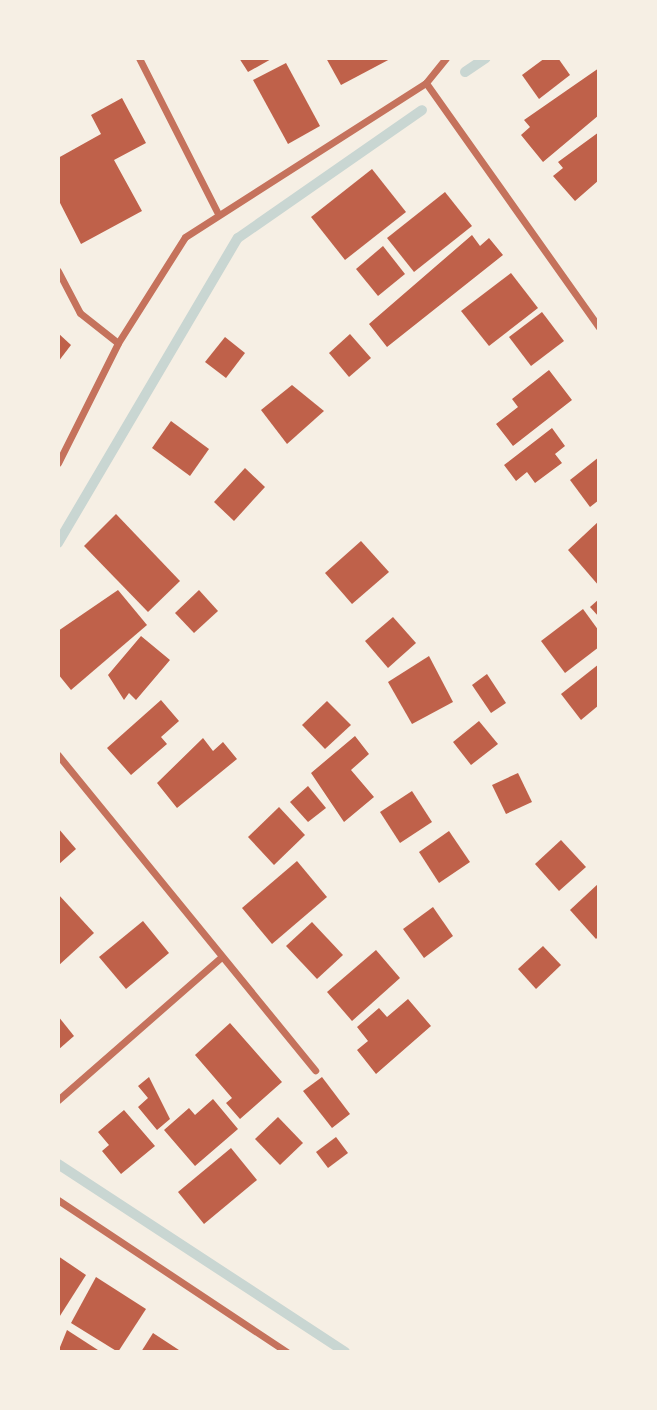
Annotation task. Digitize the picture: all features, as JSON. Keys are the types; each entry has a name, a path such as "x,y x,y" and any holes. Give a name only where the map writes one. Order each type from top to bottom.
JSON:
{"street":[{"path":"139,58 216,212"},
{"path":"58,463 118,343 185,237 216,212 426,83 446,58"},
{"path":"426,83 599,327"},
{"path":"58,271 79,313 118,343"},
{"path":"58,755 220,958 315,1070"},
{"path":"58,1100 220,958"},
{"path":"58,1200 287,1352"}],"building":[{"path":"239,58 273,58 248,72"},
{"path":"326,58 392,58 341,85"},
{"path":"545,58 558,58 570,75 539,99 522,75"},
{"path":"286,63 320,126 288,144 253,80"},
{"path":"599,68 599,115 543,162 521,135 530,127 524,120"},
{"path":"122,98 146,143 114,160 142,211 81,244 58,199 58,158 101,134 91,115"},
{"path":"599,132 599,180 575,201 553,176 563,168 558,162"},
{"path":"372,169 406,212 345,260 311,217"},
{"path":"445,192 472,226 414,272 387,238"},
{"path":"472,235 480,246 489,238 503,255 387,347 369,324"},
{"path":"383,246 405,274 378,296 356,269"},
{"path":"511,273 538,308 489,346 461,311"},
{"path":"542,312 564,341 531,366 509,337"},
{"path":"58,333 71,345 58,362"},
{"path":"350,334 371,358 349,377 329,353"},
{"path":"225,337 245,353 226,378 205,362"},
{"path":"549,370 572,400 513,446 496,424 518,407 512,399"},
{"path":"292,385 324,411 287,444 261,410"},
{"path":"171,421 209,449 190,476 152,448"},
{"path":"552,428 565,446 555,454 562,463 535,483 527,472 516,481 504,465"},
{"path":"599,457 599,500 590,507 570,480"},
{"path":"245,468 265,487 234,521 214,502"},
{"path":"116,514 180,581 148,612 84,546"},
{"path":"599,521 599,586 568,550"},
{"path":"361,541 389,572 352,604 325,573"},
{"path":"118,590 147,625 71,690 58,674 58,631"},
{"path":"199,590 218,611 194,633 175,613"},
{"path":"599,599 599,617 590,607"},
{"path":"583,609 599,631 599,647 565,673 541,641"},
{"path":"393,617 416,643 388,668 365,641"},
{"path":"141,636 170,660 136,700 129,693 124,700 108,675"},
{"path":"429,656 453,702 412,724 388,682"},
{"path":"599,664 599,705 581,720 561,694"},
{"path":"487,674 506,703 491,713 472,685"},
{"path":"161,700 179,721 161,737 167,744 131,775 107,748"},
{"path":"327,701 351,725 325,749 302,725"},
{"path":"479,721 498,744 471,765 453,742"},
{"path":"355,736 369,754 351,770 374,797 344,822 311,773"},
{"path":"203,738 213,751 223,742 237,759 177,808 157,783"},
{"path":"518,773 532,802 506,814 492,785"},
{"path":"308,786 326,808 308,822 290,802"},
{"path":"412,791 432,822 400,843 380,812"},
{"path":"279,807 305,835 274,865 248,837"},
{"path":"58,828 76,849 58,865"},
{"path":"449,831 470,862 439,883 419,852"},
{"path":"561,840 586,867 559,891 535,864"},
{"path":"297,861 327,897 272,944 242,908"},
{"path":"599,883 599,936 596,939 570,910"},
{"path":"58,894 94,933 58,966"},
{"path":"433,907 453,936 424,958 403,929"},
{"path":"143,921 169,953 126,989 99,957"},
{"path":"312,922 343,955 317,979 286,946"},
{"path":"543,946 561,965 536,989 518,969"},
{"path":"376,950 400,978 352,1021 327,992"},
{"path":"408,999 431,1026 376,1074 357,1050 368,1041 357,1027 379,1008 387,1017"},
{"path":"58,1016 74,1036 58,1050"},
{"path":"230,1023 282,1082 240,1119 226,1103 232,1098 195,1055"},
{"path":"149,1077 170,1119 157,1130 138,1107 148,1098 138,1086"},
{"path":"322,1077 350,1114 332,1128 303,1091"},
{"path":"213,1099 238,1129 195,1166 164,1130 189,1108 195,1115"},
{"path":"124,1110 155,1146 121,1174 102,1151 109,1145 98,1132"},
{"path":"278,1117 303,1143 280,1165 255,1139"},
{"path":"336,1137 348,1153 328,1168 316,1152"},
{"path":"231,1148 257,1180 204,1224 178,1192"},
{"path":"58,1256 86,1275 58,1319"},
{"path":"96,1277 146,1309 118,1352 71,1323"},
{"path":"67,1330 101,1352 58,1352"},
{"path":"153,1333 182,1352 141,1352"}],"waterway":[{"path":"465,72 486,58"},
{"path":"58,543 238,238 422,110"},
{"path":"58,1164 345,1352"}]}
